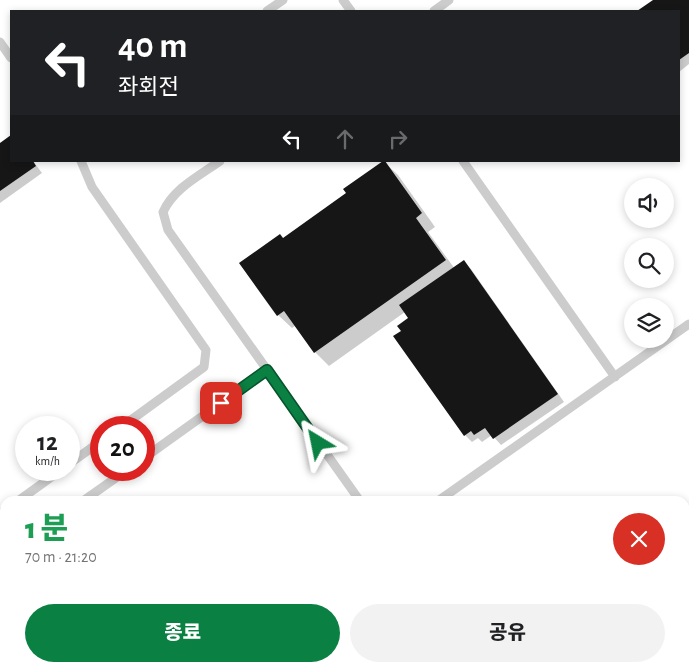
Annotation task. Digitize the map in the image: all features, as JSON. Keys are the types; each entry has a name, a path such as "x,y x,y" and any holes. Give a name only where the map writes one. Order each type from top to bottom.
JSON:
{"lane":[{"path":"268,10 283,0"},
{"path":"435,10 449,0"},
{"path":"0,42 10,57"},
{"path":"81,162 92,187 206,350 204,367 137,416"},
{"path":"219,162 176,192 168,201 163,212 168,230 356,496"},
{"path":"464,162 615,377"},
{"path":"445,496 689,324"},
{"path":"155,450 267,370"},
{"path":"25,496 46,481"},
{"path":"90,496 111,481"}],"building":[{"path":"653,0 689,0 689,53 680,59 680,10 638,10"},
{"path":"10,136 10,162 34,162 36,166 0,191 0,143"},
{"path":"382,162 386,162 422,213 416,218 446,260 314,353 284,311 277,316 239,263 280,234 283,238 346,193 343,189"},
{"path":"464,260 558,394 493,439 485,428 474,435 471,431 464,436 393,336 401,331 397,326 408,318 399,305"}],"route":[{"path":"221,403 267,370 318,443"}]}
